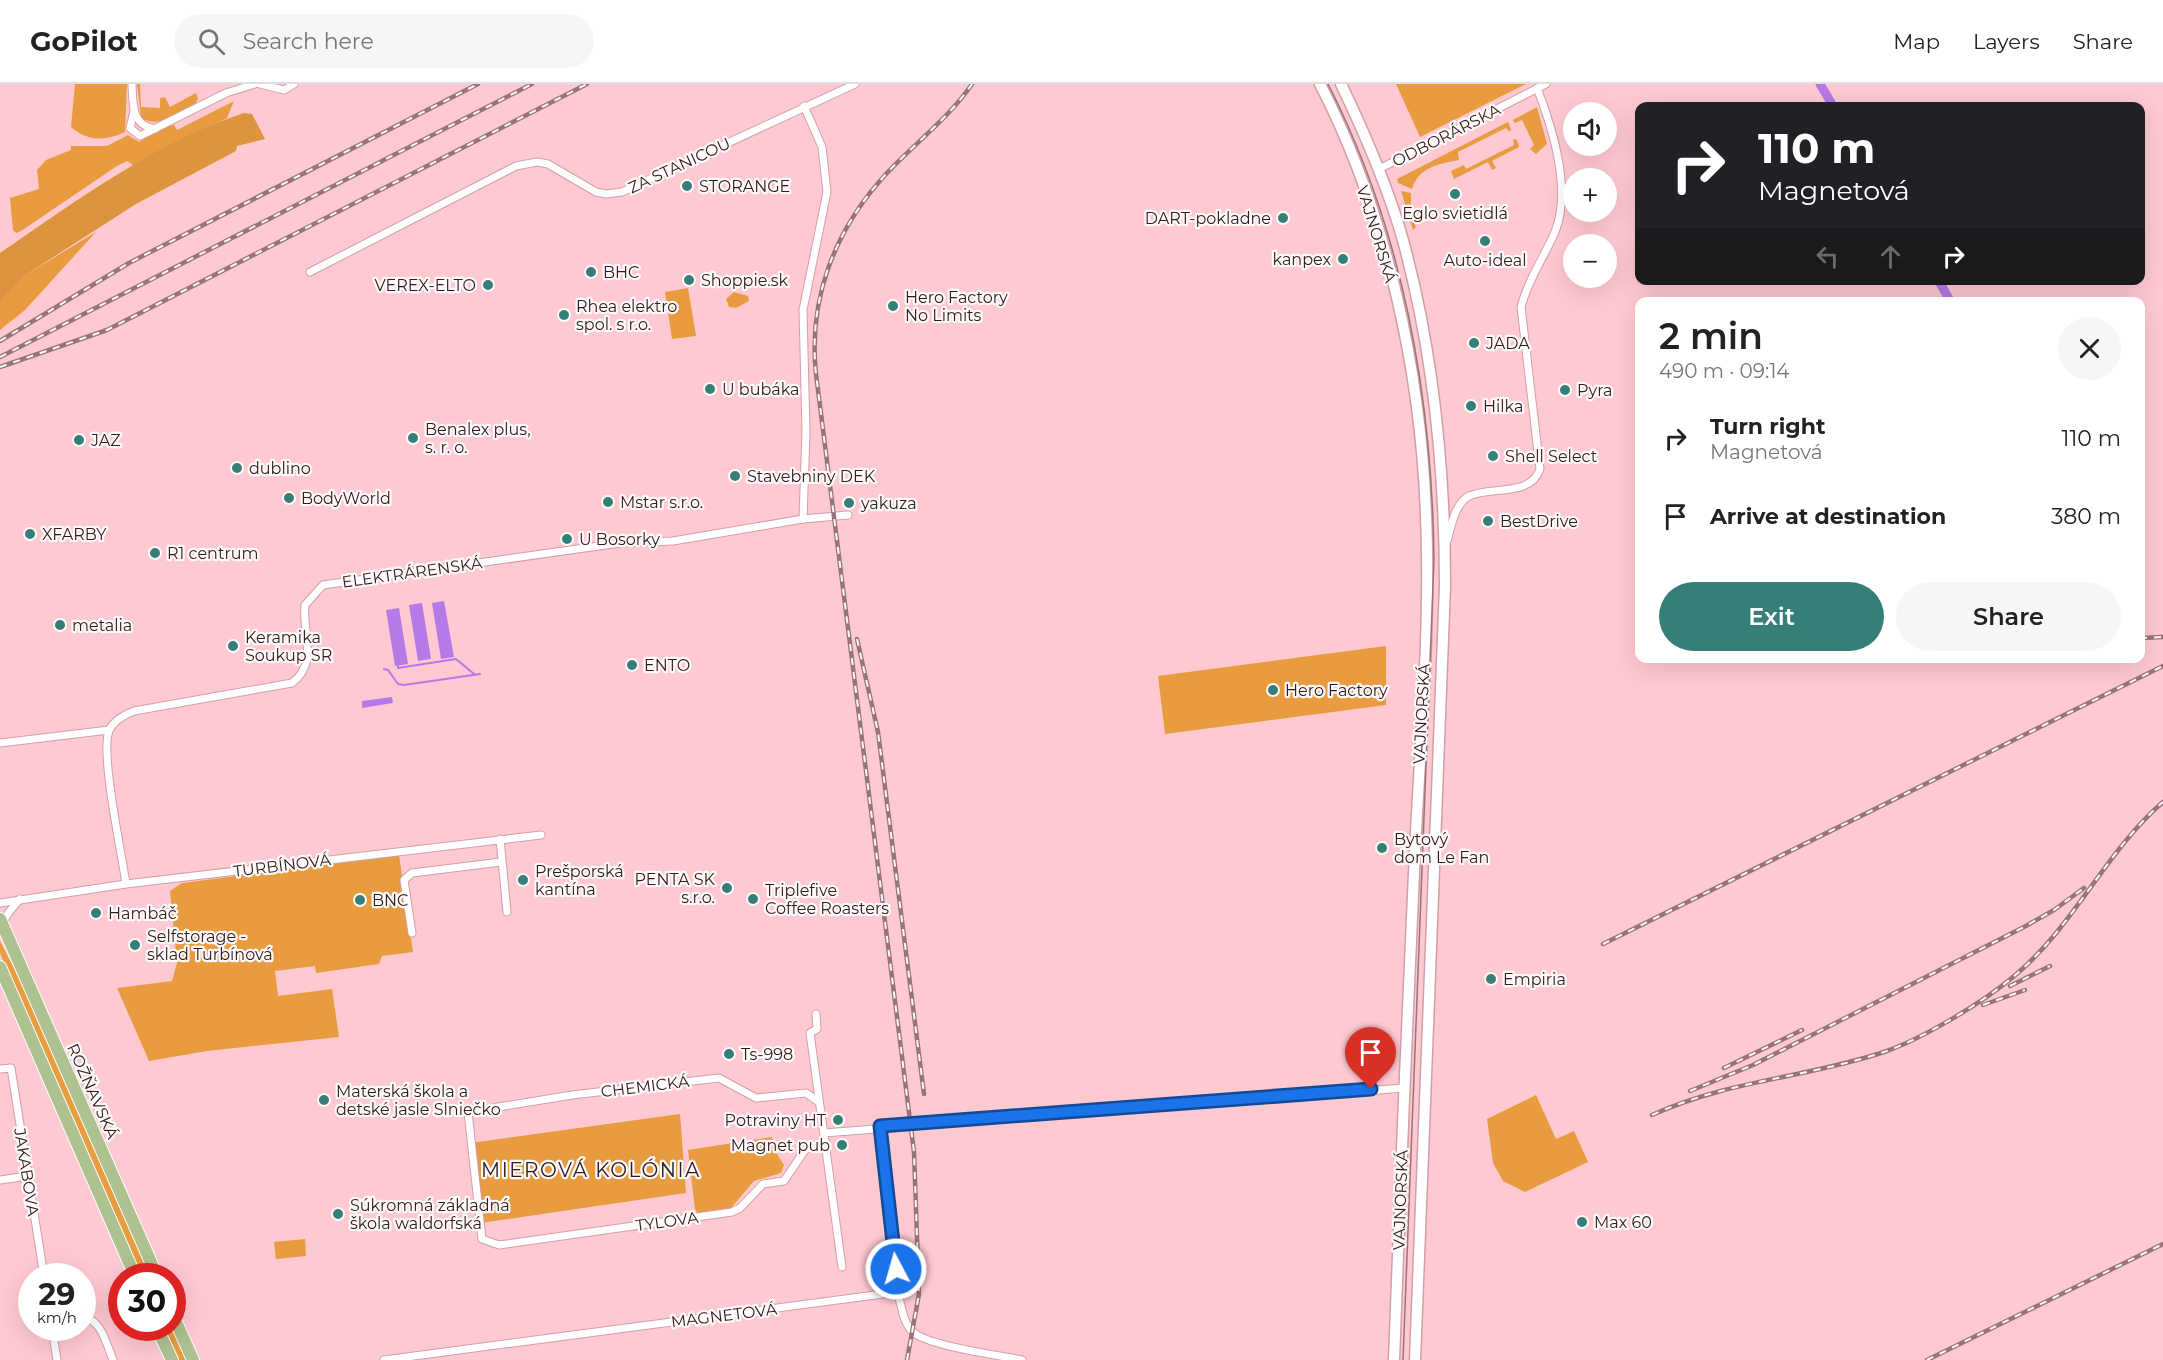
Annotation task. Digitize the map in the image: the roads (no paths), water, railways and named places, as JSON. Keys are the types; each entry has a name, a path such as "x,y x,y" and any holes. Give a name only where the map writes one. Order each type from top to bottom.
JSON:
{"main road":[{"name":"VAJNORSKÁ","path":"1320,84 1360,178 1387,264 1405,336 1420,427 1426,498 1425,626 1394,1360"},
{"name":"VAJNORSKÁ","path":"1341,84 1379,169 1404,243 1428,358 1440,444 1445,546 1415,1360"},
{"path":"1360,178 1379,169"},
{"name":"ROŽŇAVSKÁ","path":"1,921 151,1263"},
{"path":"0,967 129,1263"},
{"path":"164,1341 172,1360"},
{"path":"185,1341 193,1360"}],"street":[{"path":"132,84 134,111 130,128 134,134 155,129 226,93 255,84"},
{"path":"260,84 284,90 294,84"},
{"name":"ZA STANICOU","path":"310,272 516,166 542,163 596,192 614,194 633,188 855,84"},
{"name":"ODBORÁRSKA","path":"1379,169 1546,84"},
{"path":"1445,546 1460,506 1469,496 1526,485 1535,479 1540,460 1521,307 1527,287 1554,233 1563,198 1562,179 1543,102 1537,88"},
{"path":"803,519 806,432 802,310 827,192 822,147 804,106"},
{"path":"134,111 144,131"},
{"name":"ELEKTRÁRENSKÁ","path":"110,730 120,718 134,711 236,695 292,683 302,674 308,660 305,605 322,585 620,543 673,541 803,519 848,515"},
{"path":"0,743 110,730 106,755 126,884"},
{"name":"TURBÍNOVÁ","path":"0,903 22,897 541,835"},
{"path":"500,839 507,912"},
{"path":"412,933 404,880 412,873 501,862"},
{"path":"1,921 22,897"},
{"path":"816,1014 817,1029 810,1033 842,1267"},
{"name":"JAKABOVA","path":"0,1069 11,1068 42,1263"},
{"name":"CHEMICKÁ","path":"482,1239 466,1115 476,1108 718,1078 756,1098 806,1093 819,1102"},
{"path":"824,1137 880,1126 1404,1088"},
{"path":"880,1126 898,1292 907,1324 919,1336 934,1342 1022,1360"},
{"name":"TYLOVA","path":"482,1239 499,1245 732,1212 740,1208 763,1184 784,1181 805,1150 824,1137"},
{"path":"0,1180 28,1176"},
{"name":"MAGNETOVÁ","path":"384,1360 898,1292"},
{"path":"96,1324 113,1360"},
{"path":"54,1341 57,1360"}],"waterway":[{"path":"1820,84 1831,102"},
{"path":"1941,285 1948,297"},
{"path":"398,665 398,668 456,659 474,674"},
{"path":"384,669 388,670 398,684 404,685 480,674"}],"tram line":[{"path":"1328,84 1354,140 1376,197 1394,256 1419,376 1432,498 1434,559 1403,1360"}],"railway":[{"path":"0,341 129,263 478,84"},
{"path":"0,357 532,84"},
{"path":"0,367 107,330 587,84"},
{"path":"907,1360 919,1294 914,1152 816,374 816,318 829,266 853,217 887,173 942,119 972,84"},
{"path":"2145,638 2163,637"},
{"path":"857,639 878,732 924,1094"},
{"path":"1603,944 2163,666"},
{"path":"1652,1115 1710,1094 1826,1068 1884,1052 1916,1038 1969,1009 2013,977 2054,936 2106,866 2142,822 2163,802"},
{"path":"1690,1091 1753,1065 2024,927 2054,910 2084,888"},
{"path":"2010,986 2050,966"},
{"path":"1983,1005 2025,990"},
{"path":"1724,1068 1802,1030"},
{"path":"1927,1360 2163,1244"}],"place":[{"name":"STORANGE","path":"687,186"},
{"name":"Eglo svietidlá","path":"1455,194"},
{"name":"DART-pokladne","path":"1283,218"},
{"name":"Auto-ideal","path":"1485,241"},
{"name":"kanpex","path":"1343,259"},
{"name":"BHC","path":"591,272"},
{"name":"Shoppie.sk","path":"689,280"},
{"name":"VEREX-ELTO","path":"488,285"},
{"name":"Hero Factory No Limits","path":"893,306"},
{"name":"Rhea elektro spol. s r.o.","path":"564,315"},
{"name":"JADA","path":"1474,343"},
{"name":"U bubáka","path":"710,389"},
{"name":"Pyra","path":"1565,390"},
{"name":"Hilka","path":"1471,406"},
{"name":"Benalex plus, s. r. o.","path":"413,438"},
{"name":"JAZ","path":"79,440"},
{"name":"Shell Select","path":"1493,456"},
{"name":"dublino","path":"237,468"},
{"name":"Stavebniny DEK","path":"735,476"},
{"name":"BodyWorld","path":"289,498"},
{"name":"Mstar s.r.o.","path":"608,502"},
{"name":"yakuza","path":"849,503"},
{"name":"BestDrive","path":"1488,521"},
{"name":"XFARBY","path":"30,534"},
{"name":"U Bosorky","path":"567,539"},
{"name":"R1 centrum","path":"155,553"},
{"name":"metalia","path":"60,625"},
{"name":"Keramika Soukup SR","path":"233,646"},
{"name":"ENTO","path":"632,665"},
{"name":"Hero Factory","path":"1273,690"},
{"name":"Bytový dom Le Fan","path":"1382,848"},
{"name":"Prešporská kantína","path":"523,880"},
{"name":"PENTA SK s.r.o.","path":"727,888"},
{"name":"Triplefive Coffee Roasters","path":"753,899"},
{"name":"BNC","path":"360,900"},
{"name":"Hambáč","path":"96,913"},
{"name":"Selfstorage - sklad Turbínová","path":"135,945"},
{"name":"Empiria","path":"1491,979"},
{"name":"Ts-998","path":"729,1054"},
{"name":"Materská škola a detské jasle Slniečko","path":"324,1100"},
{"name":"Potraviny HT","path":"838,1120"},
{"name":"Magnet pub","path":"842,1145"},
{"name":"Súkromná základná škola waldorfská","path":"338,1214"},
{"name":"Max 60","path":"1582,1222"}],"district":[{"name":"MIEROVÁ KOLÓNIA","path":"591,1170"}]}
